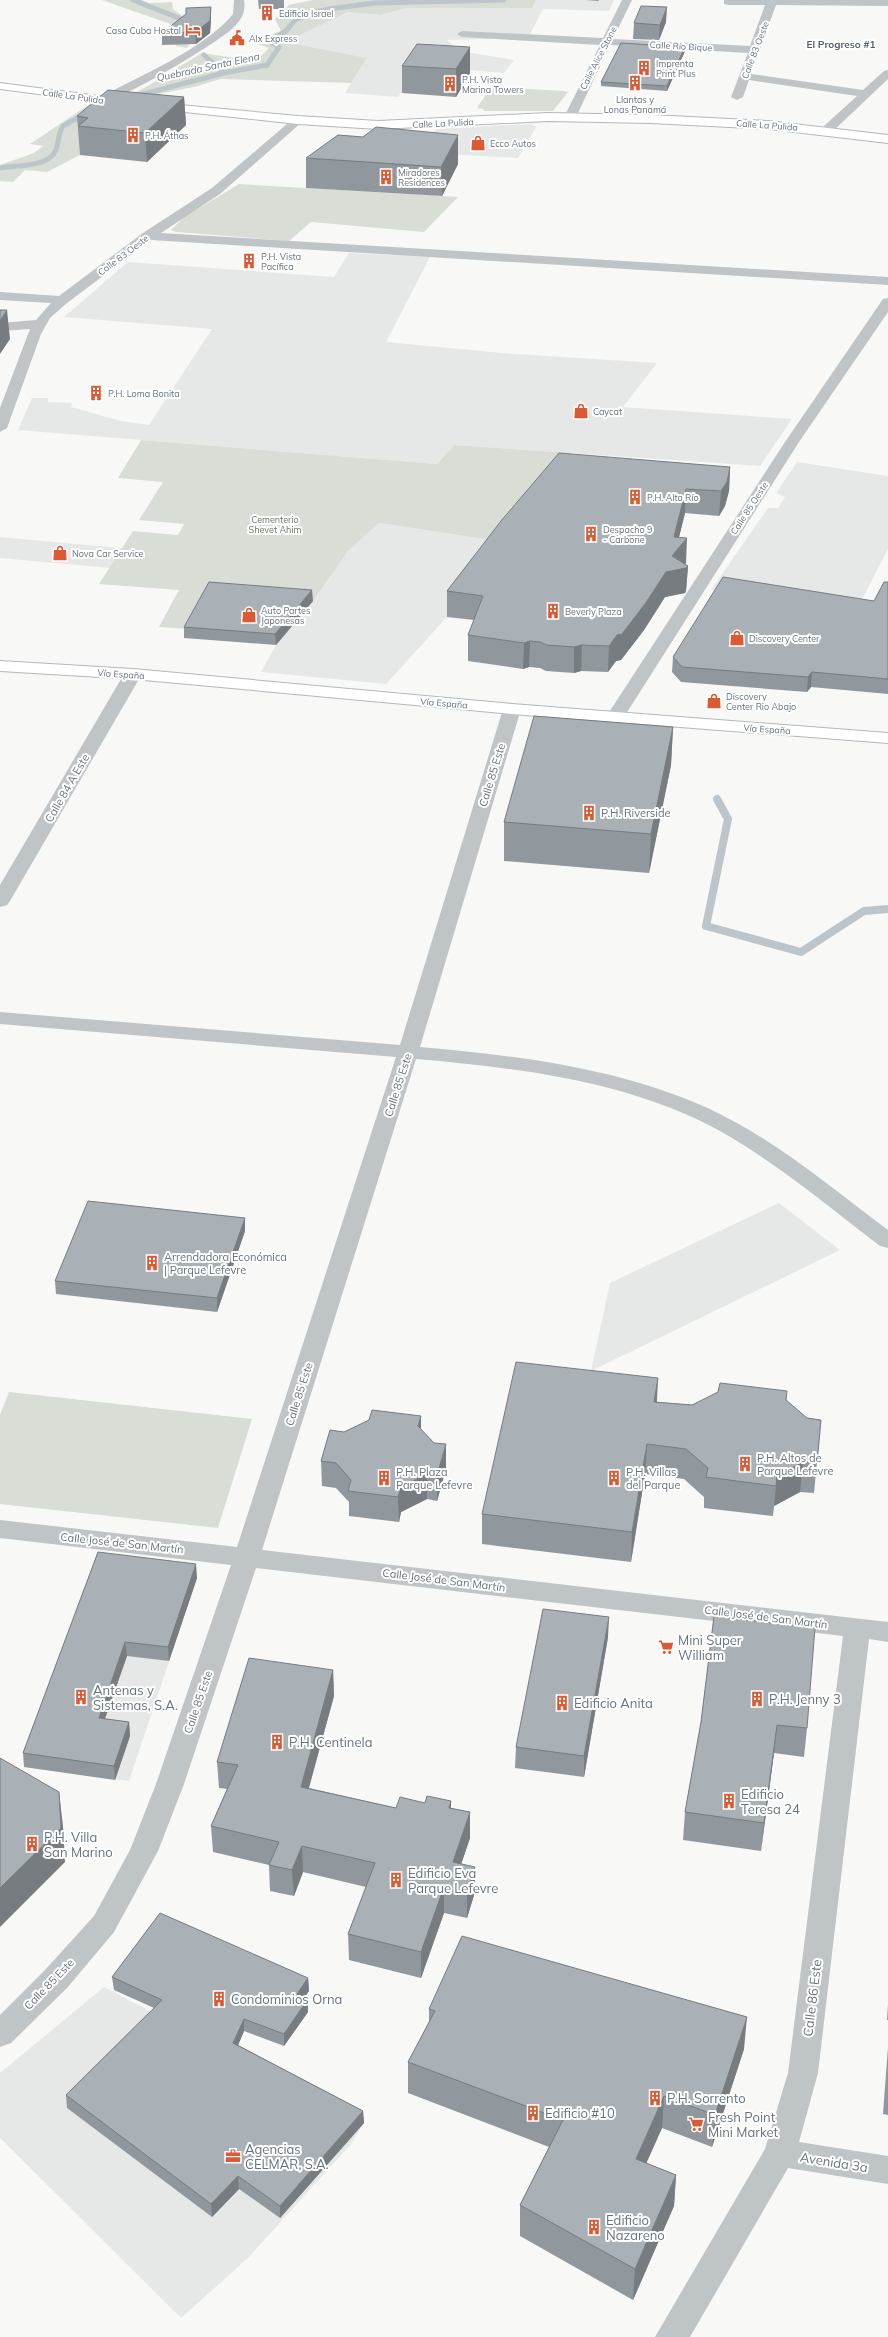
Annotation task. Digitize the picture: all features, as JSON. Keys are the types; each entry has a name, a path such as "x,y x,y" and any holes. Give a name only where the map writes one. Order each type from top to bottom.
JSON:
{"main road":[{"name":"Calle La Pulida","path":"0,86 137,104 298,120 378,125 570,117 707,121 827,130 888,139"},
{"name":"Vía España","path":"0,666 133,674 512,709 888,738"}],"street":[{"path":"103,100 213,38 235,20 241,6 239,0"},
{"name":"Calle Alice Stone","path":"570,117 592,69 627,0"},
{"path":"728,2 888,3"},
{"name":"Calle 83 Oeste","path":"737,97 756,50 772,2"},
{"name":"Calle Río Bique","path":"462,34 756,50"},
{"path":"827,130 888,73"},
{"path":"745,76 866,94"},
{"name":"Calle 83 Oeste","path":"0,428 39,324 62,300 148,236 216,191 298,120"},
{"path":"148,236 888,281"},
{"path":"0,296 62,300"},
{"name":"Calle 85 Oeste","path":"615,717 792,442 888,302"},
{"path":"0,327 39,324"},
{"name":"Calle 84 A Este","path":"0,901 133,674"},
{"name":"Calle 85 Este","path":"0,2034 56,1979 104,1924 144,1851 170,1784 247,1557 408,1052 512,709"},
{"path":"0,1018 408,1052 540,1067 624,1085 703,1115 757,1144 888,1241"},
{"name":"Calle José de San Martín","path":"0,1529 888,1632"},
{"name":"Calle 86 Este","path":"672,2337 780,2153 803,2073 857,1629"},
{"name":"Avenida 3a","path":"780,2153 888,2170"}],"shaded area":[{"path":"536,0 614,0 609,11 543,9 530,34 520,38 447,40 459,51 514,60 504,73 422,66 398,97 345,93 367,58 286,42 348,12 380,15 406,8 531,8"},
{"name":"Ecco Autos","path":"531,124 536,127 518,158 425,153 436,129"},
{"path":"349,253 430,257 386,342 502,353 657,363 623,407 792,419 760,466 454,445 437,464 18,430 32,398 48,398 48,402 72,403 71,407 121,421 149,425 212,329 64,317 128,262 334,277"},
{"path":"797,462 888,476 888,549 855,613 711,590 768,508 778,508 785,497 776,493"},
{"path":"379,523 504,542 447,617 386,684 261,672 276,645 313,601 348,551"},
{"name":"Nova Car Service","path":"0,537 122,548 110,568 0,558"},
{"path":"779,1203 840,1250 591,1371 610,1283"},
{"name":"Antenas y Sistemas, S.A.","path":"99,1566 197,1578 129,1781 24,1767"},
{"path":"104,1987 364,2123 351,2144 248,2258 181,2318 0,2138 0,2073"}],"green space":[{"path":"102,0 142,0 149,3 172,2 173,9 187,19 190,43 187,48 177,46 164,37 176,26"},
{"path":"312,0 536,0 532,8 406,8 380,15 348,12 286,42 367,58 351,83 221,79 194,87 138,98 129,97 202,53 256,61 269,48 253,42 281,31 275,19 289,5"},
{"path":"491,87 568,92 553,111 484,111 483,109 477,108"},
{"path":"87,106 109,108 90,146 80,155 47,172 25,170 13,182 0,181 0,165 34,153 43,146 30,144"},
{"path":"239,184 458,197 424,232 311,222 289,241 176,232 171,230 183,218"},
{"name":"Cementerio Shevet Ahim","path":"141,440 437,464 454,445 570,453 558,477 504,542 379,523 348,551 313,601 189,629 159,627 179,590 99,584 133,531 178,535 184,524 139,520 163,482 118,478"},
{"path":"9,1392 252,1419 218,1528 0,1504 0,1415"}],"building":[{"path":"641,6 667,7 660,25 634,23"},
{"path":"211,7 210,21 195,32 162,33 186,14 186,8"},
{"name":"Imprenta Print Plus","path":"621,43 685,47 667,86 601,82"},
{"path":"417,44 470,47 456,69 402,66"},
{"path":"108,90 184,97 145,133 78,126 88,118 77,116"},
{"path":"376,127 458,135 441,167 306,158 338,135 363,137"},
{"path":"0,310 7,310 0,321"},
{"path":"559,453 730,467 727,482 721,491 686,489 674,537 687,538 672,556 688,566 686,568 666,572 645,604 622,634 617,635 609,646 582,645 574,647 547,645 540,642 530,641 524,643 468,635 483,596 447,591 501,521"},
{"path":"723,577 874,601 884,582 888,582 888,679 812,672 808,677 682,667 673,657"},
{"name":"Auto Partes Japonesas","path":"209,582 312,590 275,634 184,627"},
{"name":"P.H. Riverside","path":"534,716 673,727 651,834 504,822"},
{"name":"Arrendadora Económica | Parque Lefevre","path":"88,1201 245,1218 217,1298 55,1281"},
{"path":"516,1362 658,1378 654,1402 692,1405 718,1392 720,1383 787,1391 786,1400 807,1418 821,1420 817,1463 803,1462 777,1476 776,1486 706,1477 708,1468 686,1449 647,1444 632,1532 482,1514"},
{"path":"372,1410 421,1416 418,1426 434,1443 446,1444 437,1475 427,1474 401,1487 398,1497 348,1491 351,1480 336,1463 321,1461 330,1430 344,1432 369,1420"},
{"name":"Antenas y Sistemas, S.A.","path":"98,1552 196,1564 168,1647 125,1642 99,1718 129,1722 114,1766 23,1753"},
{"name":"Edificio Anita","path":"543,1609 609,1617 584,1756 516,1747"},
{"path":"714,1616 815,1628 807,1728 777,1725 764,1823 685,1812 701,1722"},
{"path":"249,1658 333,1670 301,1787 396,1808 400,1797 425,1803 427,1796 451,1801 449,1808 470,1812 453,1862 475,1867 467,1892 444,1887 421,1952 348,1934 375,1863 302,1846 292,1870 269,1865 279,1842 211,1826 238,1765 217,1762"},
{"path":"0,1758 59,1792 61,1828 0,1888"},
{"name":"Agencias CELMAR, S.A.","path":"160,1913 308,1978 297,1994 308,1999 284,2034 244,2019 233,2043 363,2111 280,2206 238,2176 211,2204 66,2095 162,2000 112,1977"},
{"path":"462,1936 747,2017 715,2115 664,2096 636,2159 676,2175 635,2269 520,2205 563,2120 408,2062 435,2011 429,2009"}],"waterway":[{"path":"133,0 184,20 182,27"},
{"name":"Quebrada Santa Elena","path":"224,73 267,65 279,47 269,41 286,31 295,20 314,12 375,3 504,0"},
{"path":"204,55 224,73"},
{"name":"Quebrada Santa Elena","path":"132,97 224,73"},
{"name":"Quebrada Santa Elena","path":"0,168 31,165 46,160 52,156 56,150 63,126 88,112"},
{"name":"Quebrada Santa Elena","path":"717,799 728,819 706,926 801,952 864,911 888,909"}],"place":[{"name":"Edificio Israel","path":"267,13"},
{"name":"Casa Cuba Hostal","path":"193,30"},
{"name":"Alx Express","path":"237,38"},
{"name":"Imprenta Print Plus","path":"644,68"},
{"name":"Llantas y Lonas Panamá","path":"635,83"},
{"name":"P.H. Vista Marina Towers","path":"450,84"},
{"name":"P.H. Áthas","path":"133,135"},
{"name":"Ecco Autos","path":"478,143"},
{"name":"Miradores Residences","path":"386,177"},
{"name":"P.H. Vista Pacífica","path":"249,261"},
{"name":"P.H. Loma Bonita","path":"96,393"},
{"name":"Caycat","path":"581,411"},
{"name":"P.H. Alto Río","path":"635,497"},
{"name":"Despacho 9 - Carbone","path":"591,534"},
{"name":"Nova Car Service","path":"60,553"},
{"name":"Beverly Plaza","path":"553,611"},
{"name":"Auto Partes Japonesas","path":"249,615"},
{"name":"Discovery Center","path":"737,638"},
{"name":"Discovery Center Rio Abajo","path":"714,701"},
{"name":"P.H. Riverside","path":"589,813"},
{"name":"Arrendadora Económica | Parque Lefevre","path":"152,1263"},
{"name":"P.H. Altos de Parque Lefevre","path":"745,1464"},
{"name":"P.H. Plaza Parque Lefevre","path":"384,1478"},
{"name":"P.H. Villas del Parque","path":"614,1478"},
{"name":"Mini Super William","path":"666,1647"},
{"name":"Antenas y Sistemas, S.A.","path":"81,1697"},
{"name":"P.H. Jenny 3","path":"757,1699"},
{"name":"Edificio Anita","path":"562,1703"},
{"name":"P.H. Centinela","path":"277,1742"},
{"name":"Edificio Teresa 24","path":"729,1801"},
{"name":"P.H. Villa San Marino","path":"32,1844"},
{"name":"Edificio Eva Parque Lefevre","path":"396,1880"},
{"name":"Condominios Orna","path":"219,1999"},
{"name":"P.H. Sorrento","path":"655,2098"},
{"name":"Edificio #10","path":"533,2113"},
{"name":"Fresh Point Mini Market","path":"696,2124"},
{"name":"Agencias CELMAR, S.A.","path":"233,2156"},
{"name":"Edificio Nazareno","path":"594,2227"}],"district":[{"name":"El Progreso #1","path":"841,44"}]}
